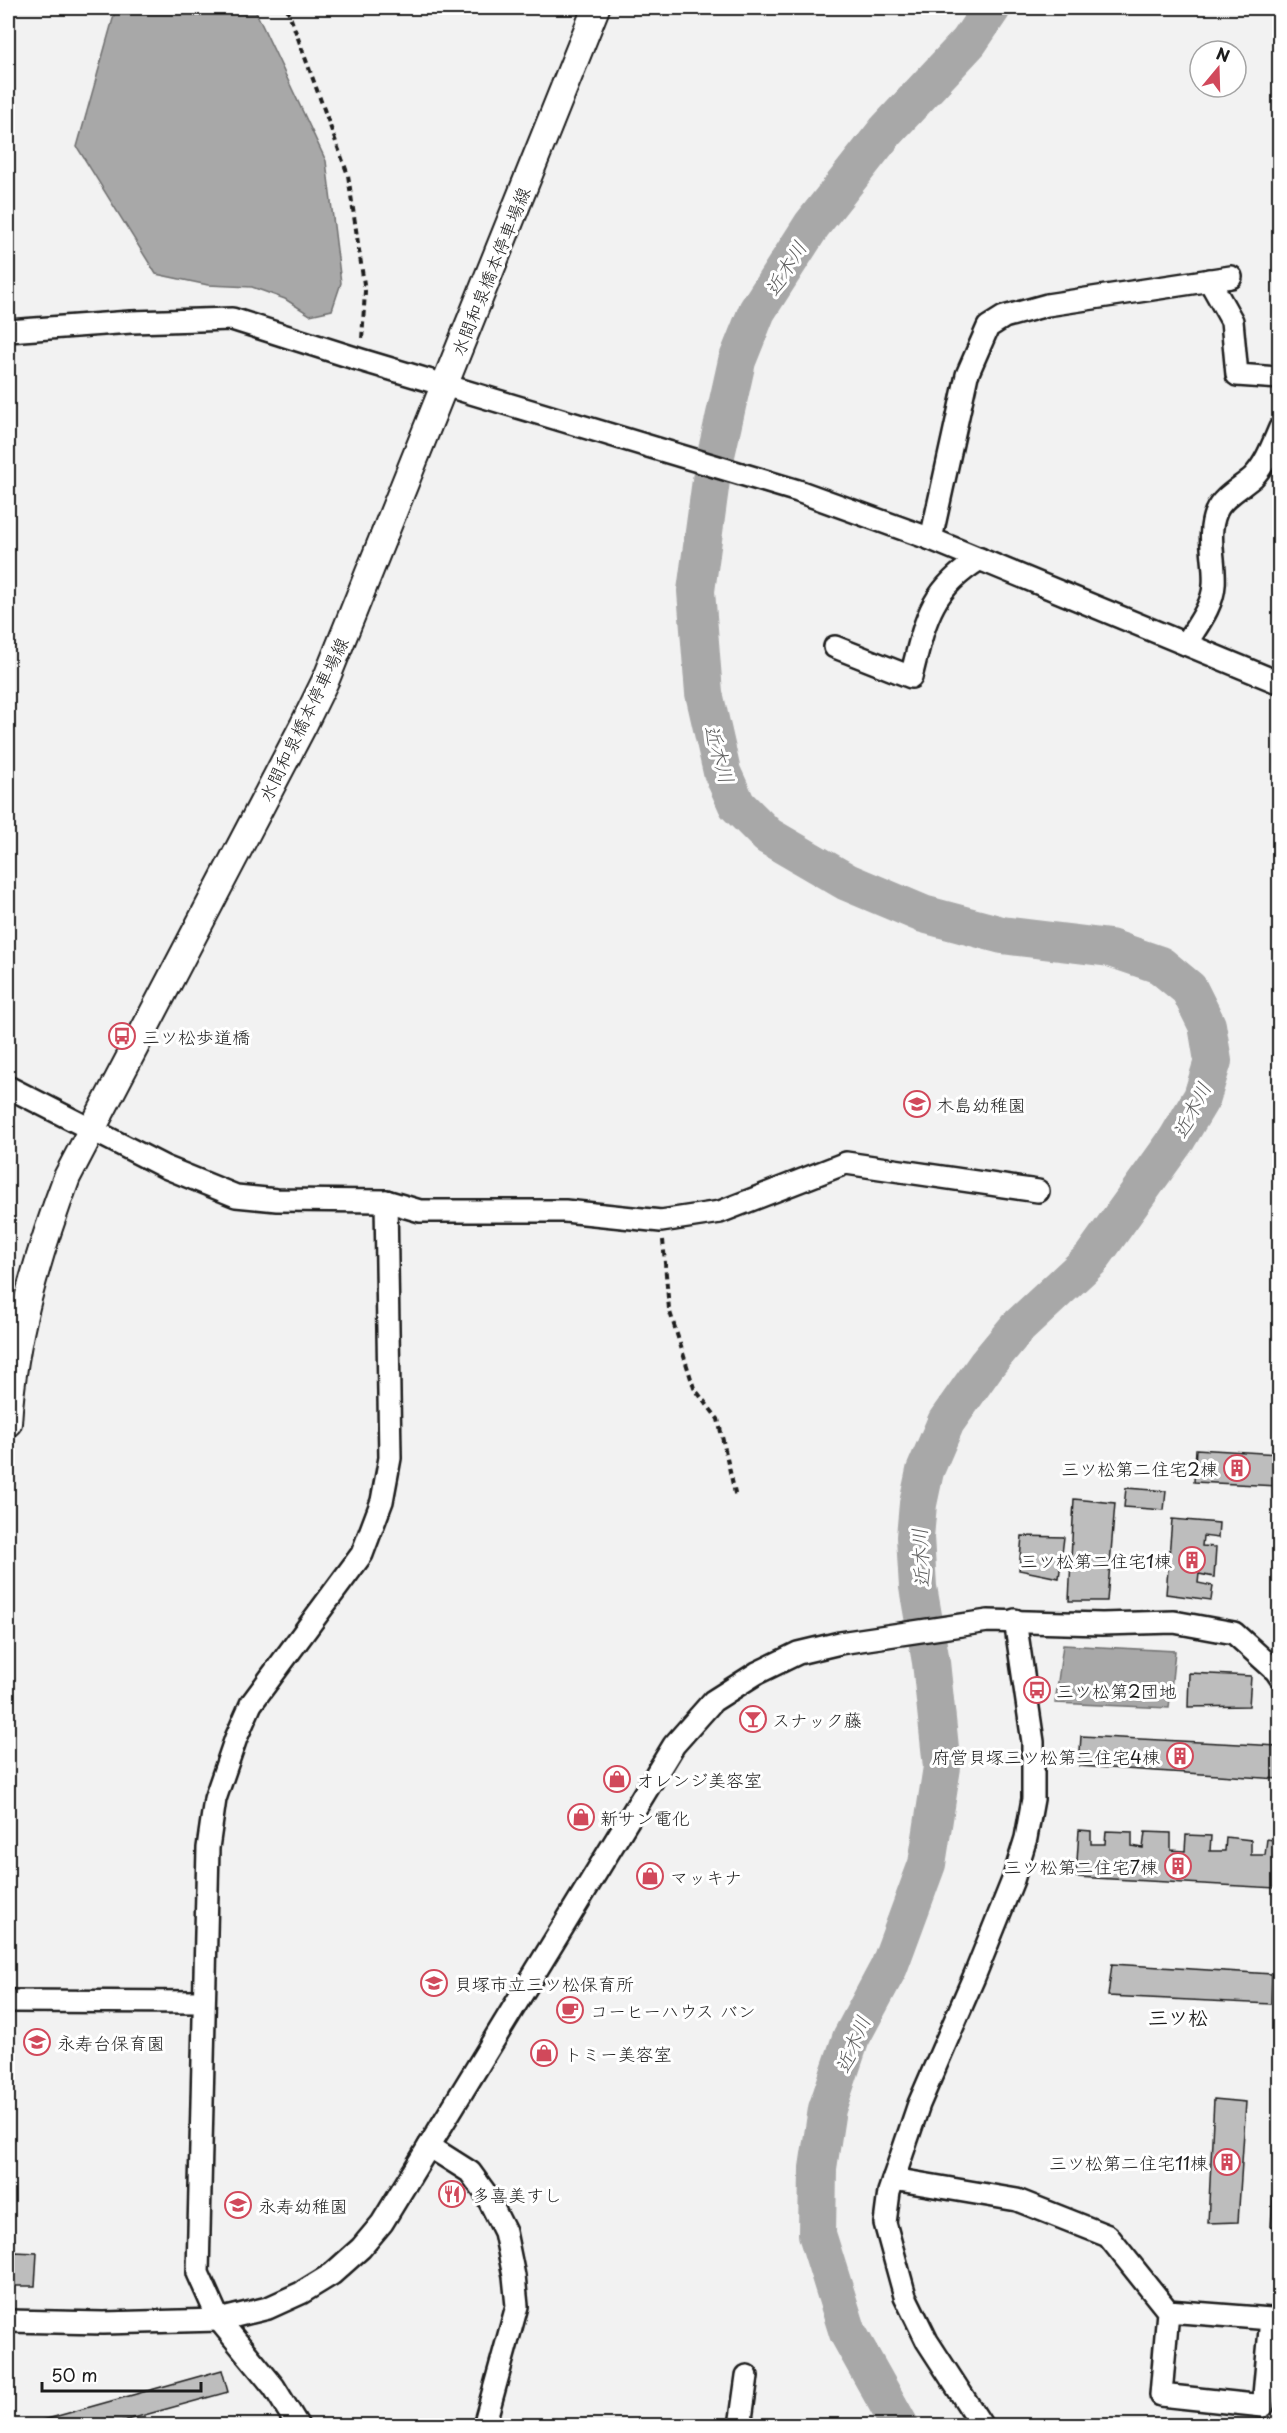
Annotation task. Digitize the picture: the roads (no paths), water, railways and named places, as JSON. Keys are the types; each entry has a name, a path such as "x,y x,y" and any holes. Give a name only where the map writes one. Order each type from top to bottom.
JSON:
{"main road":[{"name":"水間和泉橋本停車場線","path":"8,1423 17,1348 36,1266 67,1177 317,697 352,618 596,8"}],"street":[{"path":"931,539 967,375 987,327 1004,317 1047,305 1232,277"},
{"path":"1209,280 1232,321 1237,375 1280,378"},
{"path":"8,331 131,322 232,319 444,386 798,491 931,539 1280,683"},
{"path":"1186,644 1204,614 1214,588 1210,531 1216,510 1254,476 1269,454 1280,428"},
{"path":"835,647 911,677 924,629 939,593 959,572 980,559"},
{"path":"8,1087 165,1167 236,1196 278,1200 386,1201 420,1211 565,1211 661,1221 720,1212 846,1163 1038,1191"},
{"path":"298,2426 274,2387 219,2320 198,2273 208,1848 215,1799 236,1738 251,1704 362,1554 382,1501 390,1458 386,1201"},
{"path":"982,2426 927,2341 905,2296 885,2223 889,2192 919,2104 975,1977 1013,1880 1026,1838 1033,1799 1033,1742 1015,1620"},
{"path":"8,2321 103,2323 219,2320 268,2308 301,2293 332,2274 361,2248 382,2223 674,1745 714,1701 757,1673 798,1653 840,1643 988,1621 1015,1620 1102,1624 1174,1622 1234,1633 1280,1677"},
{"path":"8,2001 203,2002"},
{"path":"429,2146 470,2172 486,2194 505,2232 514,2276 517,2306 484,2426"},
{"path":"893,2179 1017,2200 1108,2236 1168,2311 1161,2395 1263,2406 1271,2319 1168,2311"},
{"path":"740,2426 747,2376"}],"waterway":[{"name":"近木川","path":"900,2426 848,2333 817,2234 818,2168 827,2109 851,2038 889,1967 927,1864 942,1767 931,1662 918,1587 915,1537 918,1504 925,1471 946,1422 987,1364 1016,1329 1091,1259 1177,1139 1202,1097 1213,1061 1207,1025 1189,989 1160,965 1110,948 1002,935 923,914 847,882 768,836 737,805 722,772 704,693 696,591 712,473 737,361 757,311 812,225 886,131 969,42 992,8"}],"place":[{"name":"三ツ松歩道橋","path":"122,1036"},
{"name":"木島幼稚園","path":"917,1104"},
{"name":"三ツ松第二住宅2棟","path":"1237,1468"},
{"name":"三ツ松第二住宅1棟","path":"1192,1560"},
{"name":"三ツ松第2団地","path":"1037,1690"},
{"name":"スナック藤","path":"753,1719"},
{"name":"府営貝塚三ツ松第二住宅4棟","path":"1180,1756"},
{"name":"オレンジ美容室","path":"617,1779"},
{"name":"新サン電化","path":"581,1817"},
{"name":"三ツ松第二住宅7棟","path":"1178,1866"},
{"name":"マッキナ","path":"650,1876"},
{"name":"貝塚市立三ツ松保育所","path":"434,1983"},
{"name":"コーヒーハウス バン","path":"570,2010"},
{"name":"永寿台保育園","path":"37,2042"},
{"name":"トミー美容室","path":"544,2053"},
{"name":"三ツ松第二住宅11棟","path":"1227,2162"},
{"name":"多喜美すし","path":"452,2194"},
{"name":"永寿幼稚園","path":"238,2205"}],"district":[{"name":"三ツ松","path":"1178,2017"}]}
